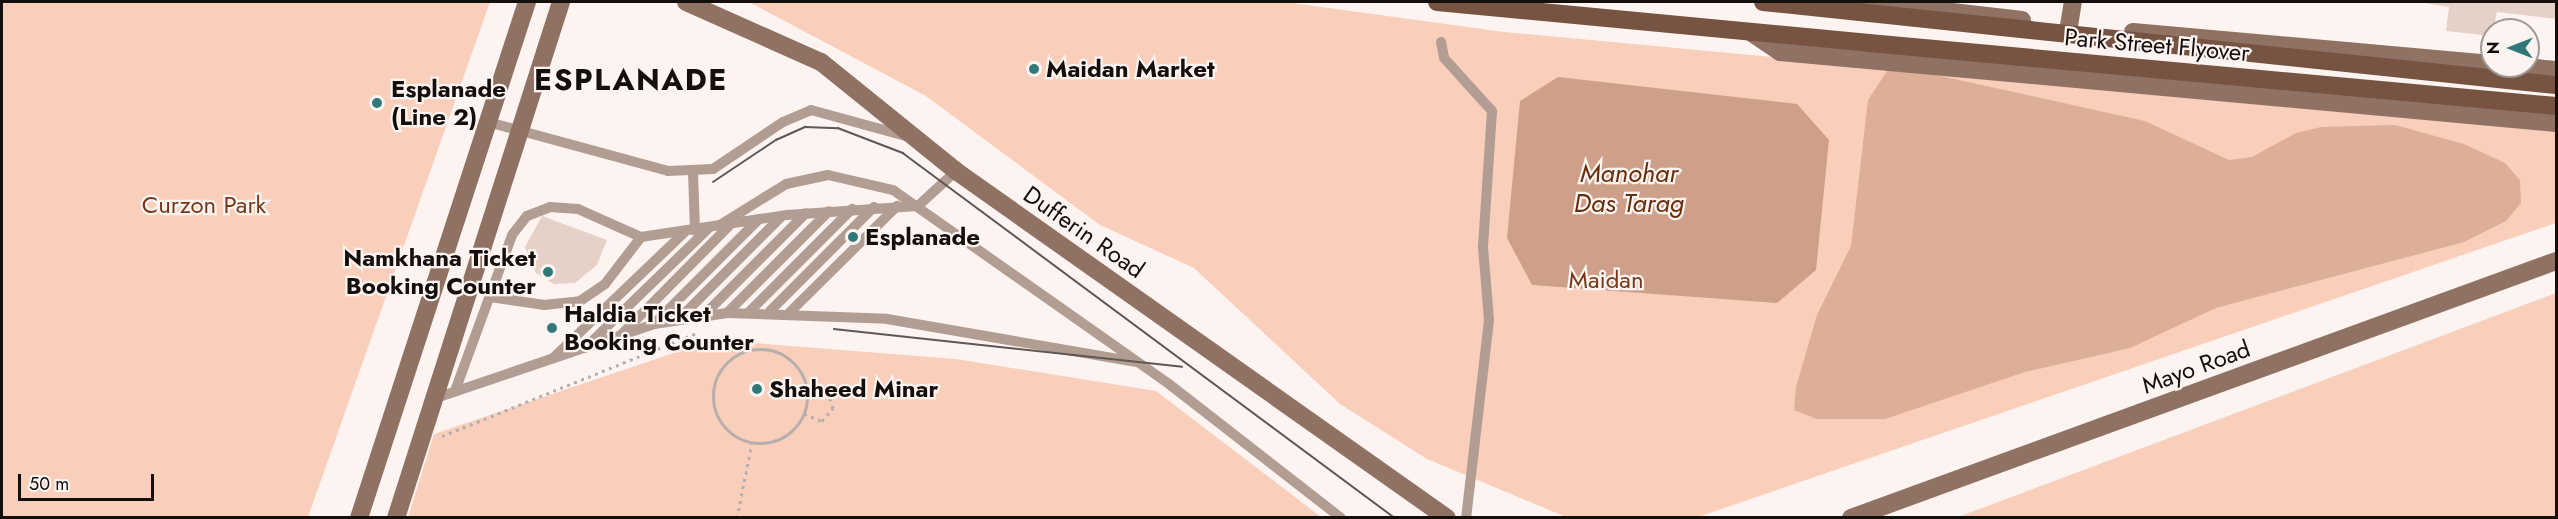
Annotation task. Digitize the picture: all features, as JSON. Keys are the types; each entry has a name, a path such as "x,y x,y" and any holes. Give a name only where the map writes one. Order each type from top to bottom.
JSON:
{"main road":[{"path":"359,518 527,2"},
{"path":"396,518 517,131 561,2"},
{"name":"Dufferin Road","path":"686,2 820,62 956,171 1447,518"},
{"name":"Park Street Flyover","path":"1437,2 2556,106"},
{"name":"Park Street Flyover","path":"1763,2 1868,8 2556,85"},
{"path":"2069,26 2073,2"},
{"path":"1868,8 2480,63"},
{"path":"1752,33 1780,52 2556,123"},
{"path":"2540,68 2556,70"},
{"name":"Mayo Road","path":"1851,518 2556,261"},
{"path":"404,384 433,399"}],"lane":[{"path":"1441,42 1444,58 1492,111 1483,247 1489,320 1466,518"},
{"path":"488,122 642,167 693,171 730,162 783,122 810,110 915,139"},
{"path":"551,360 690,231 693,171"},
{"path":"455,391 512,235 527,216 549,207 578,209 641,237 783,215 874,207 918,206 956,171"},
{"path":"720,225 786,184 828,175 893,190 1139,363 1341,518"},
{"path":"790,312 897,206"},
{"path":"770,311 874,207"},
{"path":"748,312 852,209"},
{"path":"727,313 829,211"},
{"path":"704,315 806,213"},
{"path":"678,320 783,215"},
{"path":"654,324 759,219"},
{"path":"618,337 732,223"},
{"path":"583,350 708,228"},
{"path":"490,297 544,304 580,301 605,284 641,237"},
{"path":"433,399 583,350 654,324 727,313 770,311 887,319 1139,363"}],"path":[{"path":"438,438 704,330"},
{"path":"756,349 773,351 796,367 807,393 804,414 783,438 752,443 726,430 716,411 714,389 727,363 756,349"},
{"path":"804,414 822,420 833,408 823,390 807,393"},
{"path":"737,518 752,443"}],"green space":[{"name":"Curzon Park","path":"2,2 490,2 308,517 2,517"},
{"name":"Maidan","path":"749,2 1285,2 1504,32 2556,131 2556,223 1698,517 1566,517 1427,459 1340,404 1194,268 1100,225 926,96"},
{"path":"2556,293 2556,517 1958,517"},
{"path":"754,343 956,359 1156,391 1321,517 408,517 434,434 700,344"}],"shaded area":[{"path":"1891,65 2145,121 2229,160 2252,157 2296,133 2321,127 2395,125 2464,144 2505,163 2520,180 2521,203 2506,221 2464,242 2216,308 2130,348 2025,372 1885,419 1817,419 1794,410 1796,387 1817,315 1851,246 1868,100"}],"water":[{"name":"Manohar Das Tarag","path":"1558,77 1797,104 1829,140 1816,270 1777,303 1532,285 1507,238 1520,101"}],"building":[{"path":"2418,2 2556,2 2556,19 2497,12 2496,18 2480,18 2480,35 2446,31 2449,7"},
{"path":"542,216 607,240 597,265 575,283 554,284 536,273 525,247"}],"tram line":[{"path":"713,182 776,140 805,127 838,128 903,153 1395,518"},
{"path":"834,329 1182,367"}],"place":[{"name":"Maidan Market","path":"1034,69"},
{"name":"Esplanade (Line 2)","path":"377,103"},
{"name":"Esplanade","path":"853,237"},
{"name":"Namkhana Ticket Booking Counter","path":"548,272"},
{"name":"Haldia Ticket Booking Counter","path":"552,328"},
{"name":"Shaheed Minar","path":"757,389"}],"district":[{"name":"ESPLANADE","path":"631,80"}]}
